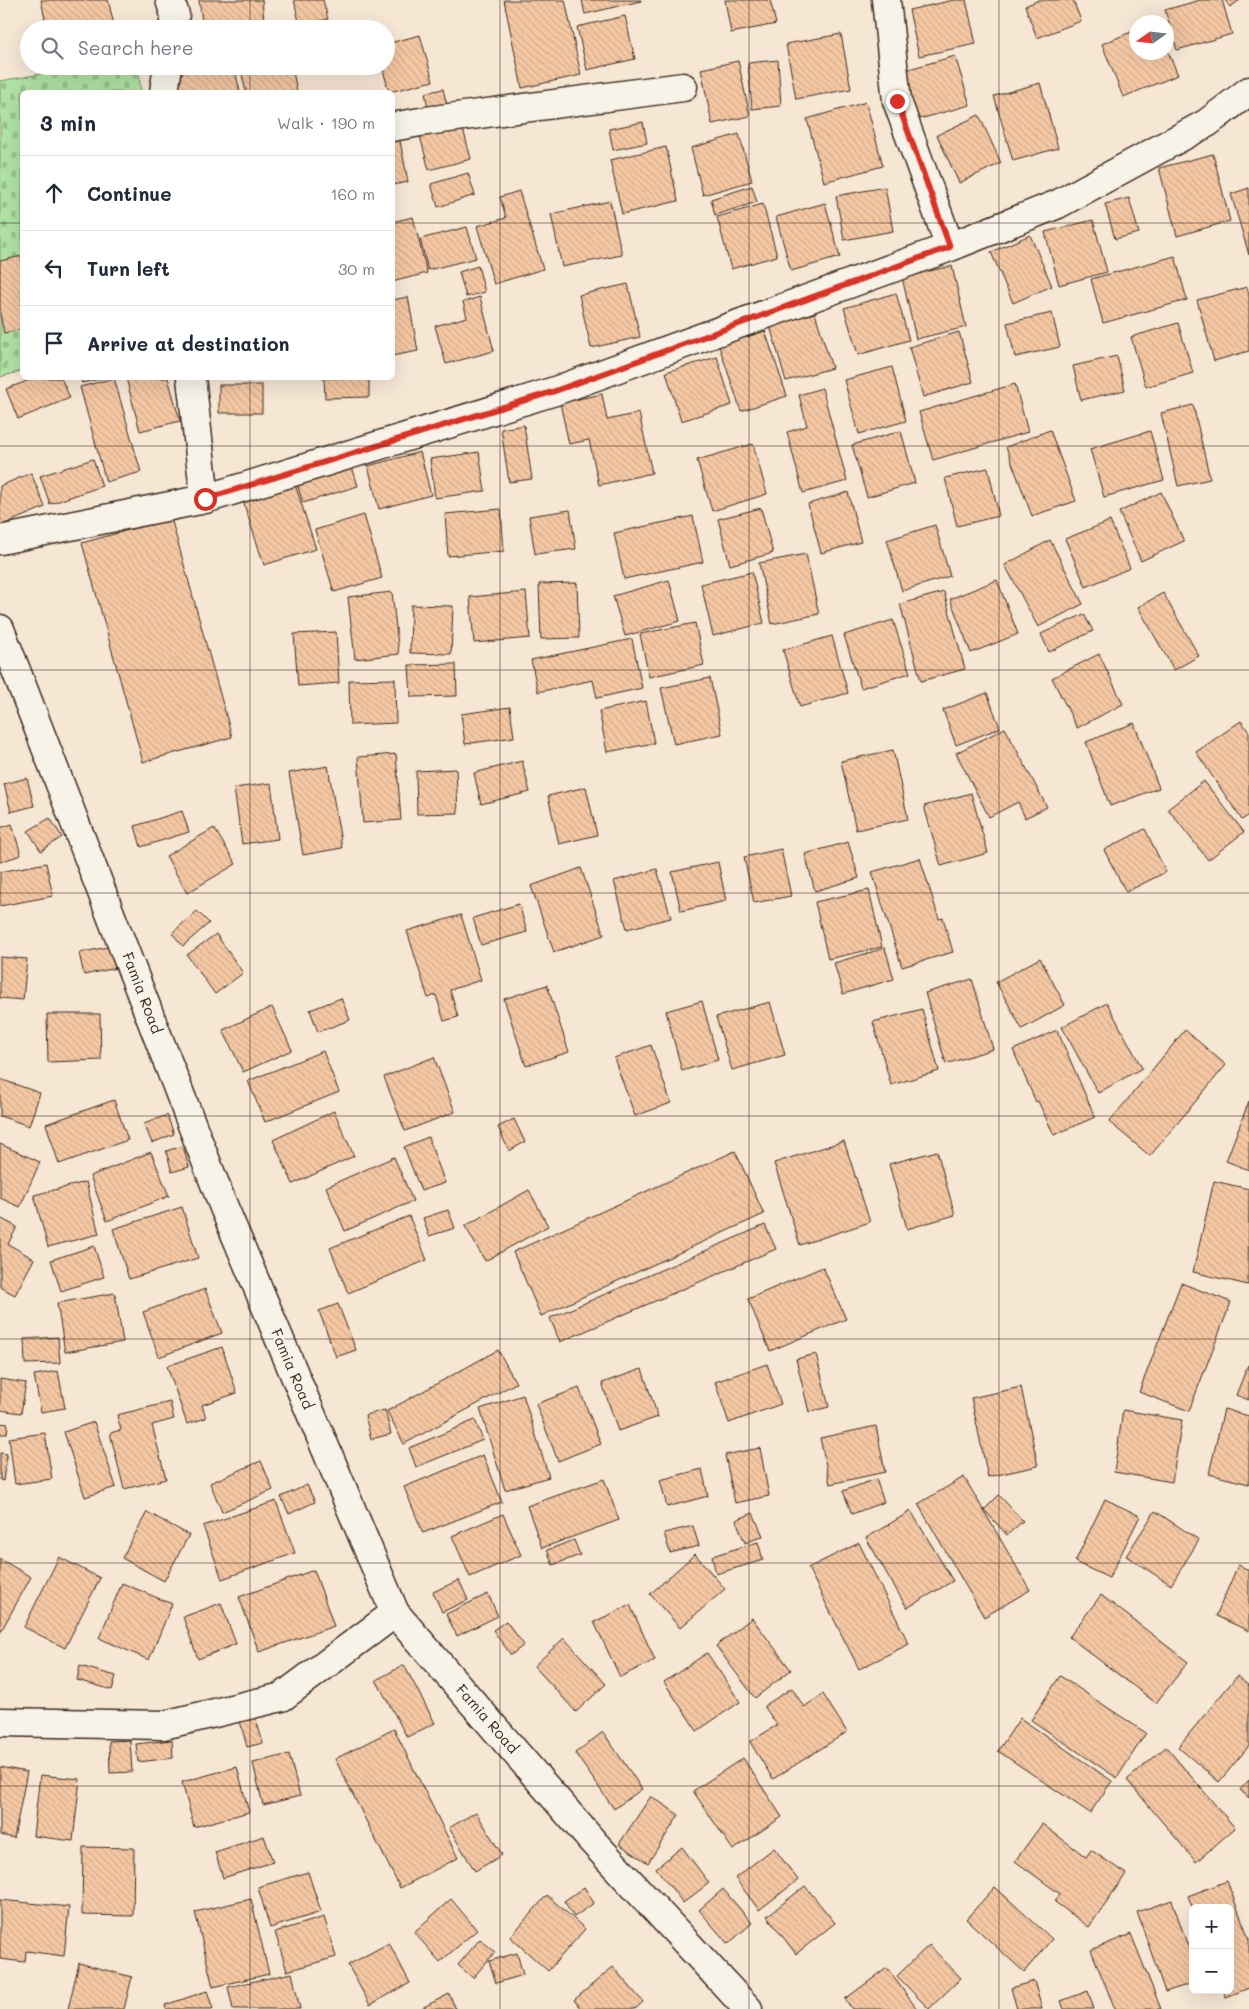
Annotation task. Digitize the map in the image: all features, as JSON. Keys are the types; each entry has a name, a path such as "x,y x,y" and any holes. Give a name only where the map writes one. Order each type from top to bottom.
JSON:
{"street":[{"path":"170,0 175,15 174,20"},
{"path":"886,0 897,101 950,247"},
{"path":"164,90 167,75"},
{"path":"395,126 683,88"},
{"path":"0,540 205,499 555,391 950,247 1058,204 1207,123 1249,91"},
{"path":"191,380 205,499"},
{"name":"Famia Road","path":"0,629 75,818 223,1204 395,1614 594,1843 748,2009"},
{"path":"0,1722 164,1725 282,1697 395,1614"}],"green space":[{"path":"35,75 139,75 141,90 20,90 20,372 0,377 0,81"}],"building":[{"path":"41,0 108,0 113,20 45,20"},
{"path":"199,0 262,0 264,20 202,20"},
{"path":"294,0 323,0 328,19 299,20"},
{"path":"504,0 565,0 581,75 522,88"},
{"path":"582,0 641,0 641,1 585,14"},
{"path":"725,0 770,0 776,24 731,33"},
{"path":"954,0 966,0 976,44 919,56 909,10"},
{"path":"1039,0 1073,0 1081,21 1037,38 1025,6"},
{"path":"1200,0 1222,0 1232,34 1177,50 1174,40 1174,15 1166,15 1165,10"},
{"path":"1225,0 1240,0 1230,7"},
{"path":"625,16 635,59 587,70 577,27"},
{"path":"1129,33 1129,60 1172,60 1178,75 1123,97 1102,44"},
{"path":"841,34 851,89 796,99 786,44"},
{"path":"420,35 433,81 395,90 388,90 384,75 395,75 395,42"},
{"path":"955,56 970,105 916,120 902,71"},
{"path":"778,60 781,106 752,109 748,63"},
{"path":"738,61 750,116 712,124 701,69"},
{"path":"176,75 236,75 240,90 180,90"},
{"path":"242,75 294,75 297,90 246,90"},
{"path":"1040,83 1058,148 1013,161 994,96"},
{"path":"443,89 449,114 430,118 425,93"},
{"path":"866,102 883,166 824,182 807,119"},
{"path":"979,115 1001,163 959,183 937,135"},
{"path":"643,122 647,143 613,150 609,129"},
{"path":"462,125 471,159 429,170 420,136"},
{"path":"739,134 752,181 703,195 691,148"},
{"path":"399,136 408,182 395,184 395,137"},
{"path":"666,147 678,201 622,214 610,160"},
{"path":"1213,154 1230,221 1177,236 1159,168"},
{"path":"468,173 475,195 438,207 431,184"},
{"path":"752,186 757,202 715,215 711,199"},
{"path":"885,187 893,231 844,240 836,196"},
{"path":"1249,188 1249,255 1231,194"},
{"path":"519,191 543,269 494,284 477,226 506,218 500,197"},
{"path":"1129,198 1139,233 1115,239 1105,204"},
{"path":"610,201 622,255 562,267 551,214"},
{"path":"825,203 840,257 791,271 776,217"},
{"path":"763,204 777,256 731,269 717,217"},
{"path":"413,217 427,273 395,281 395,221"},
{"path":"1093,220 1107,272 1059,285 1045,232"},
{"path":"467,227 476,258 428,270 420,239"},
{"path":"1030,235 1052,286 1013,303 991,252"},
{"path":"20,256 20,329 4,333 0,314 0,261"},
{"path":"1175,256 1187,300 1103,323 1091,279"},
{"path":"478,266 485,292 466,297 459,272"},
{"path":"952,266 966,327 916,339 902,277"},
{"path":"628,284 640,337 591,348 579,295"},
{"path":"1247,287 1249,295 1249,351 1214,361 1197,300"},
{"path":"896,293 909,340 858,355 844,308"},
{"path":"408,297 418,351 395,355 395,299"},
{"path":"480,297 494,351 446,364 435,326 467,317 463,302"},
{"path":"815,313 832,368 786,381 770,326"},
{"path":"1052,313 1060,347 1015,357 1007,323"},
{"path":"1178,323 1193,373 1146,387 1131,337"},
{"path":"765,331 787,396 741,411 719,346"},
{"path":"959,332 973,382 923,397 909,347"},
{"path":"1117,356 1125,390 1081,400 1073,366"},
{"path":"717,357 732,405 681,421 666,372"},
{"path":"892,367 906,421 859,434 844,380"},
{"path":"30,380 62,380 70,398 18,419 6,389"},
{"path":"81,380 95,380 82,383"},
{"path":"106,380 115,380 141,472 106,482 80,387"},
{"path":"127,380 169,380 180,421 140,431"},
{"path":"324,380 369,380 369,397 325,398"},
{"path":"1015,384 1028,432 933,460 919,412"},
{"path":"219,385 262,385 262,413 219,413"},
{"path":"822,388 847,481 803,493 787,432 807,426 799,395"},
{"path":"602,394 607,420 639,413 652,473 599,485 589,440 569,444 560,403"},
{"path":"1193,405 1210,479 1178,486 1161,413"},
{"path":"524,425 532,479 509,482 501,429"},
{"path":"1050,430 1076,501 1032,516 1006,447"},
{"path":"901,431 915,483 867,497 852,445"},
{"path":"1150,431 1164,480 1104,497 1090,449"},
{"path":"753,444 767,494 712,511 697,460"},
{"path":"420,452 431,495 379,509 368,466"},
{"path":"479,452 485,491 435,498 430,459"},
{"path":"93,459 102,486 50,504 40,476"},
{"path":"350,460 358,486 303,503 295,477"},
{"path":"988,468 999,516 957,526 945,478"},
{"path":"31,473 45,507 0,526 0,486"},
{"path":"295,484 316,549 264,565 243,501"},
{"path":"848,492 861,542 821,553 808,504"},
{"path":"1161,492 1184,541 1141,561 1119,512"},
{"path":"761,508 773,553 730,565 718,519"},
{"path":"501,509 504,551 448,556 445,514"},
{"path":"570,510 576,549 535,554 529,516"},
{"path":"364,515 382,578 334,592 315,530"},
{"path":"693,516 703,562 624,579 614,533"},
{"path":"171,518 232,737 143,762 82,543"},
{"path":"1110,521 1130,568 1086,587 1065,539"},
{"path":"935,525 950,576 902,591 887,540"},
{"path":"1050,540 1083,604 1038,627 1005,565"},
{"path":"806,554 819,614 772,624 759,563"},
{"path":"752,572 764,623 713,636 701,584"},
{"path":"669,580 680,621 625,636 613,596"},
{"path":"997,580 1018,634 971,653 950,599"},
{"path":"577,583 579,638 541,639 539,584"},
{"path":"392,592 399,654 355,659 348,597"},
{"path":"526,592 530,638 474,643 470,597"},
{"path":"944,592 965,669 921,681 900,604"},
{"path":"1163,593 1199,656 1174,670 1138,607"},
{"path":"411,605 453,606 451,654 410,653"},
{"path":"1084,614 1093,631 1049,652 1041,634"},
{"path":"893,620 910,673 861,688 844,635"},
{"path":"695,623 704,665 649,677 640,634"},
{"path":"336,632 339,683 298,686 294,634"},
{"path":"832,636 848,693 800,707 783,650"},
{"path":"632,639 642,688 597,698 593,680 538,692 531,660"},
{"path":"1099,654 1123,704 1077,728 1052,678"},
{"path":"456,664 457,696 411,697 409,665"},
{"path":"710,678 722,734 674,744 661,688"},
{"path":"395,679 396,723 350,725 349,680"},
{"path":"987,693 1000,728 956,745 943,710"},
{"path":"646,701 654,743 607,752 599,711"},
{"path":"510,707 514,737 465,744 461,714"},
{"path":"1241,721 1249,732 1249,815 1242,820 1196,752"},
{"path":"1134,723 1159,788 1110,806 1086,742"},
{"path":"1005,728 1047,807 1025,818 1018,802 989,817 956,753"},
{"path":"893,750 908,819 856,830 841,761"},
{"path":"396,754 401,820 363,823 358,757"},
{"path":"522,761 530,792 481,804 474,773"},
{"path":"328,766 342,848 303,855 289,773"},
{"path":"456,769 458,813 417,814 416,771"},
{"path":"27,778 34,806 11,812 4,784"},
{"path":"1204,781 1244,832 1208,860 1168,809"},
{"path":"271,783 278,839 242,844 234,788"},
{"path":"586,787 597,835 559,844 548,796"},
{"path":"971,793 988,853 941,866 924,806"},
{"path":"182,811 189,832 141,847 135,826"},
{"path":"50,818 62,837 41,851 28,831"},
{"path":"12,824 21,855 0,862 0,828"},
{"path":"214,828 236,864 187,893 166,856"},
{"path":"1145,829 1166,872 1126,892 1104,850"},
{"path":"848,842 859,878 815,891 805,854"},
{"path":"781,849 791,896 754,903 744,857"},
{"path":"920,858 939,919 943,918 953,952 902,967 872,872"},
{"path":"718,862 726,901 681,911 672,872"},
{"path":"46,863 53,896 0,906 0,872"},
{"path":"581,868 604,935 554,952 531,886"},
{"path":"657,869 671,918 627,929 614,881"},
{"path":"869,890 882,947 828,959 815,902"},
{"path":"519,904 527,932 481,945 473,918"},
{"path":"197,911 209,923 183,946 172,933"},
{"path":"461,915 481,980 450,990 458,1017 444,1021 436,995 428,998 407,931"},
{"path":"216,934 243,973 215,994 187,955"},
{"path":"112,946 116,968 84,975 79,953"},
{"path":"885,948 894,979 843,994 834,963"},
{"path":"0,957 27,959 23,1000 0,998"},
{"path":"1040,958 1065,1005 1022,1029 996,982"},
{"path":"972,979 993,1049 946,1064 925,993"},
{"path":"547,985 569,1052 526,1066 504,999"},
{"path":"341,998 350,1020 318,1032 310,1010"},
{"path":"702,1001 718,1060 682,1071 666,1011"},
{"path":"770,1002 785,1055 732,1070 716,1017"},
{"path":"1107,1003 1142,1068 1098,1093 1062,1027"},
{"path":"272,1007 292,1050 243,1072 223,1030"},
{"path":"922,1009 939,1071 891,1085 873,1022"},
{"path":"47,1014 100,1014 101,1060 48,1062"},
{"path":"1057,1030 1095,1117 1054,1135 1038,1101 1036,1102 1013,1050"},
{"path":"1185,1030 1226,1065 1150,1156 1109,1122"},
{"path":"651,1045 671,1103 635,1116 614,1058"},
{"path":"323,1051 339,1092 265,1122 248,1081"},
{"path":"434,1057 455,1112 405,1131 384,1077"},
{"path":"0,1079 40,1093 29,1126 0,1116"},
{"path":"114,1100 128,1140 59,1164 46,1124"},
{"path":"1249,1101 1249,1170 1226,1161"},
{"path":"334,1111 354,1156 293,1184 273,1140"},
{"path":"167,1115 174,1134 152,1143 144,1124"},
{"path":"514,1119 525,1142 509,1151 498,1127"},
{"path":"428,1137 445,1183 421,1191 404,1147"},
{"path":"844,1141 870,1222 800,1245 774,1163"},
{"path":"0,1144 40,1162 20,1207 0,1198"},
{"path":"183,1146 189,1167 172,1172 166,1151"},
{"path":"735,1151 764,1214 541,1316 513,1252"},
{"path":"937,1151 955,1215 907,1229 889,1164"},
{"path":"151,1152 169,1196 107,1221 90,1176"},
{"path":"394,1157 413,1201 345,1231 326,1187"},
{"path":"1214,1181 1249,1189 1248,1285 1193,1272"},
{"path":"86,1182 99,1234 48,1247 34,1195"},
{"path":"529,1190 548,1226 485,1261 465,1226"},
{"path":"182,1207 198,1258 129,1279 113,1229"},
{"path":"448,1210 455,1228 429,1236 423,1218"},
{"path":"409,1216 427,1260 348,1293 330,1248"},
{"path":"0,1218 17,1227 8,1244 34,1259 15,1295 0,1287"},
{"path":"765,1225 776,1249 560,1342 550,1318"},
{"path":"94,1246 104,1277 61,1291 51,1260"},
{"path":"823,1267 846,1319 770,1351 748,1299"},
{"path":"1181,1283 1231,1302 1189,1411 1139,1392"},
{"path":"205,1289 222,1333 159,1357 143,1312"},
{"path":"115,1293 123,1342 65,1352 57,1303"},
{"path":"338,1304 356,1350 336,1357 319,1311"},
{"path":"58,1337 60,1363 25,1364 24,1339"},
{"path":"222,1347 237,1393 202,1405 206,1418 187,1424 167,1366"},
{"path":"498,1350 516,1383 404,1444 387,1411"},
{"path":"816,1354 829,1407 809,1412 796,1359"},
{"path":"767,1364 781,1404 729,1423 715,1382"},
{"path":"1249,1365 1249,1400 1236,1395"},
{"path":"642,1369 658,1417 618,1431 602,1383"},
{"path":"58,1371 65,1408 41,1412 34,1375"},
{"path":"0,1379 26,1383 21,1413 0,1410"},
{"path":"1021,1387 1038,1466 988,1477 971,1398"},
{"path":"579,1388 601,1444 558,1461 536,1404"},
{"path":"523,1395 549,1477 505,1490 480,1409"},
{"path":"170,1402 174,1419 152,1425 166,1479 124,1489 110,1433 121,1430 117,1415"},
{"path":"1224,1409 1249,1416 1249,1484 1209,1474"},
{"path":"385,1410 391,1434 371,1439 365,1415"},
{"path":"1123,1410 1182,1420 1172,1482 1114,1472"},
{"path":"475,1420 483,1440 416,1467 409,1448"},
{"path":"94,1422 116,1487 85,1497 64,1432"},
{"path":"0,1423 8,1424 7,1434 0,1434"},
{"path":"876,1426 885,1472 830,1484 820,1438"},
{"path":"45,1433 52,1479 15,1484 9,1438"},
{"path":"760,1448 769,1496 735,1503 725,1455"},
{"path":"0,1453 7,1454 3,1481 0,1480"},
{"path":"483,1455 502,1502 423,1533 404,1487"},
{"path":"261,1461 273,1490 222,1512 210,1483"},
{"path":"702,1469 708,1496 667,1507 660,1480"},
{"path":"964,1477 1030,1590 984,1617 918,1504"},
{"path":"604,1479 619,1520 542,1548 527,1506"},
{"path":"876,1479 884,1502 852,1514 843,1491"},
{"path":"307,1485 315,1502 289,1514 281,1497"},
{"path":"999,1495 1023,1521 1007,1535 984,1510"},
{"path":"1105,1499 1140,1516 1109,1578 1075,1562"},
{"path":"276,1501 295,1553 222,1579 203,1526"},
{"path":"911,1511 953,1581 907,1608 866,1538"},
{"path":"1155,1511 1199,1540 1171,1585 1126,1556"},
{"path":"147,1512 189,1535 164,1581 122,1558"},
{"path":"753,1513 763,1536 745,1543 736,1520"},
{"path":"503,1514 521,1555 470,1577 452,1536"},
{"path":"693,1526 699,1546 670,1553 664,1533"},
{"path":"574,1540 580,1555 553,1565 547,1550"},
{"path":"758,1542 763,1560 716,1574 712,1556"},
{"path":"859,1543 909,1644 859,1669 808,1568"},
{"path":"695,1554 725,1589 680,1628 650,1594"},
{"path":"59,1557 100,1578 65,1648 24,1627"},
{"path":"0,1559 31,1577 0,1633"},
{"path":"1238,1565 1249,1570 1249,1631 1216,1616"},
{"path":"314,1570 334,1626 259,1652 239,1597"},
{"path":"459,1580 468,1600 442,1612 433,1592"},
{"path":"122,1583 172,1604 149,1660 99,1638"},
{"path":"488,1594 498,1616 457,1636 446,1614"},
{"path":"1101,1595 1188,1662 1156,1703 1069,1637"},
{"path":"221,1603 236,1644 198,1659 183,1617"},
{"path":"630,1605 655,1660 620,1677 594,1622"},
{"path":"752,1618 791,1670 755,1698 716,1646"},
{"path":"506,1621 524,1645 511,1655 493,1630"},
{"path":"564,1638 606,1684 576,1712 534,1666"},
{"path":"707,1653 740,1702 697,1731 664,1682"},
{"path":"404,1665 435,1723 407,1737 376,1680"},
{"path":"80,1666 116,1676 112,1690 77,1680"},
{"path":"1060,1676 1146,1733 1117,1778 1031,1720"},
{"path":"1237,1676 1249,1686 1249,1746 1219,1782 1178,1747"},
{"path":"792,1688 804,1707 823,1694 847,1732 773,1779 750,1742 777,1725 764,1706"},
{"path":"255,1716 263,1743 247,1747 240,1721"},
{"path":"1020,1718 1112,1781 1090,1813 998,1751"},
{"path":"394,1729 458,1858 400,1888 335,1759"},
{"path":"603,1732 642,1789 614,1809 575,1753"},
{"path":"130,1740 132,1772 110,1773 109,1741"},
{"path":"172,1740 173,1758 138,1762 136,1744"},
{"path":"1166,1747 1235,1828 1196,1862 1127,1780"},
{"path":"289,1754 300,1796 263,1805 253,1763"},
{"path":"743,1758 782,1817 733,1850 693,1791"},
{"path":"0,1767 27,1772 14,1838 0,1835"},
{"path":"237,1767 249,1812 194,1827 182,1782"},
{"path":"40,1775 80,1779 73,1841 33,1836"},
{"path":"1249,1780 1249,1798 1240,1790"},
{"path":"651,1796 679,1815 648,1863 619,1844"},
{"path":"476,1812 502,1855 475,1871 449,1828"},
{"path":"1042,1824 1086,1857 1091,1850 1126,1874 1089,1927 1055,1902 1060,1894 1015,1861"},
{"path":"264,1836 273,1862 223,1878 215,1852"},
{"path":"83,1847 134,1848 133,1916 82,1915"},
{"path":"682,1847 709,1883 683,1903 656,1868"},
{"path":"774,1848 798,1880 759,1910 735,1878"},
{"path":"308,1872 321,1912 270,1928 258,1887"},
{"path":"1227,1881 1249,1939 1249,1988 1234,1994 1234,1904 1191,1904 1188,1896"},
{"path":"805,1886 835,1923 796,1954 767,1916"},
{"path":"584,1887 594,1903 574,1917 564,1901"},
{"path":"995,1887 1052,1939 1024,1972 966,1919"},
{"path":"723,1889 752,1923 728,1944 699,1910"},
{"path":"547,1895 585,1929 548,1971 510,1937"},
{"path":"251,1899 269,1974 213,1987 195,1912"},
{"path":"451,1899 477,1930 440,1962 414,1932"},
{"path":"0,1900 69,1907 64,1956 26,1951 25,1962 0,1959"},
{"path":"1172,1900 1189,1949 1189,1984 1165,1992 1137,1912"},
{"path":"324,1917 336,1957 287,1971 275,1932"},
{"path":"1131,1934 1161,2009 1115,2009 1091,1950"},
{"path":"480,1939 495,1952 473,1978 458,1965"},
{"path":"389,1943 410,1983 370,2005 348,1965"},
{"path":"929,1945 961,1978 929,2009 897,1976"},
{"path":"517,1953 523,1975 496,1983 489,1961"},
{"path":"79,1963 132,1977 124,2009 68,2009"},
{"path":"613,1967 643,2002 635,2009 581,2009 574,2000"},
{"path":"887,1968 917,2009 852,2009 845,1999"},
{"path":"292,1973 300,2009 233,2009 228,1987"},
{"path":"1034,1981 1042,2009 1017,2009 1011,1988"},
{"path":"207,1991 213,2009 166,2009 165,2005"},
{"path":"1088,1991 1094,2009 1064,2009 1061,2001"},
{"path":"449,1994 456,2009 420,2009"}],"route":[{"path":"205,499 555,391 950,247 897,101"}]}
